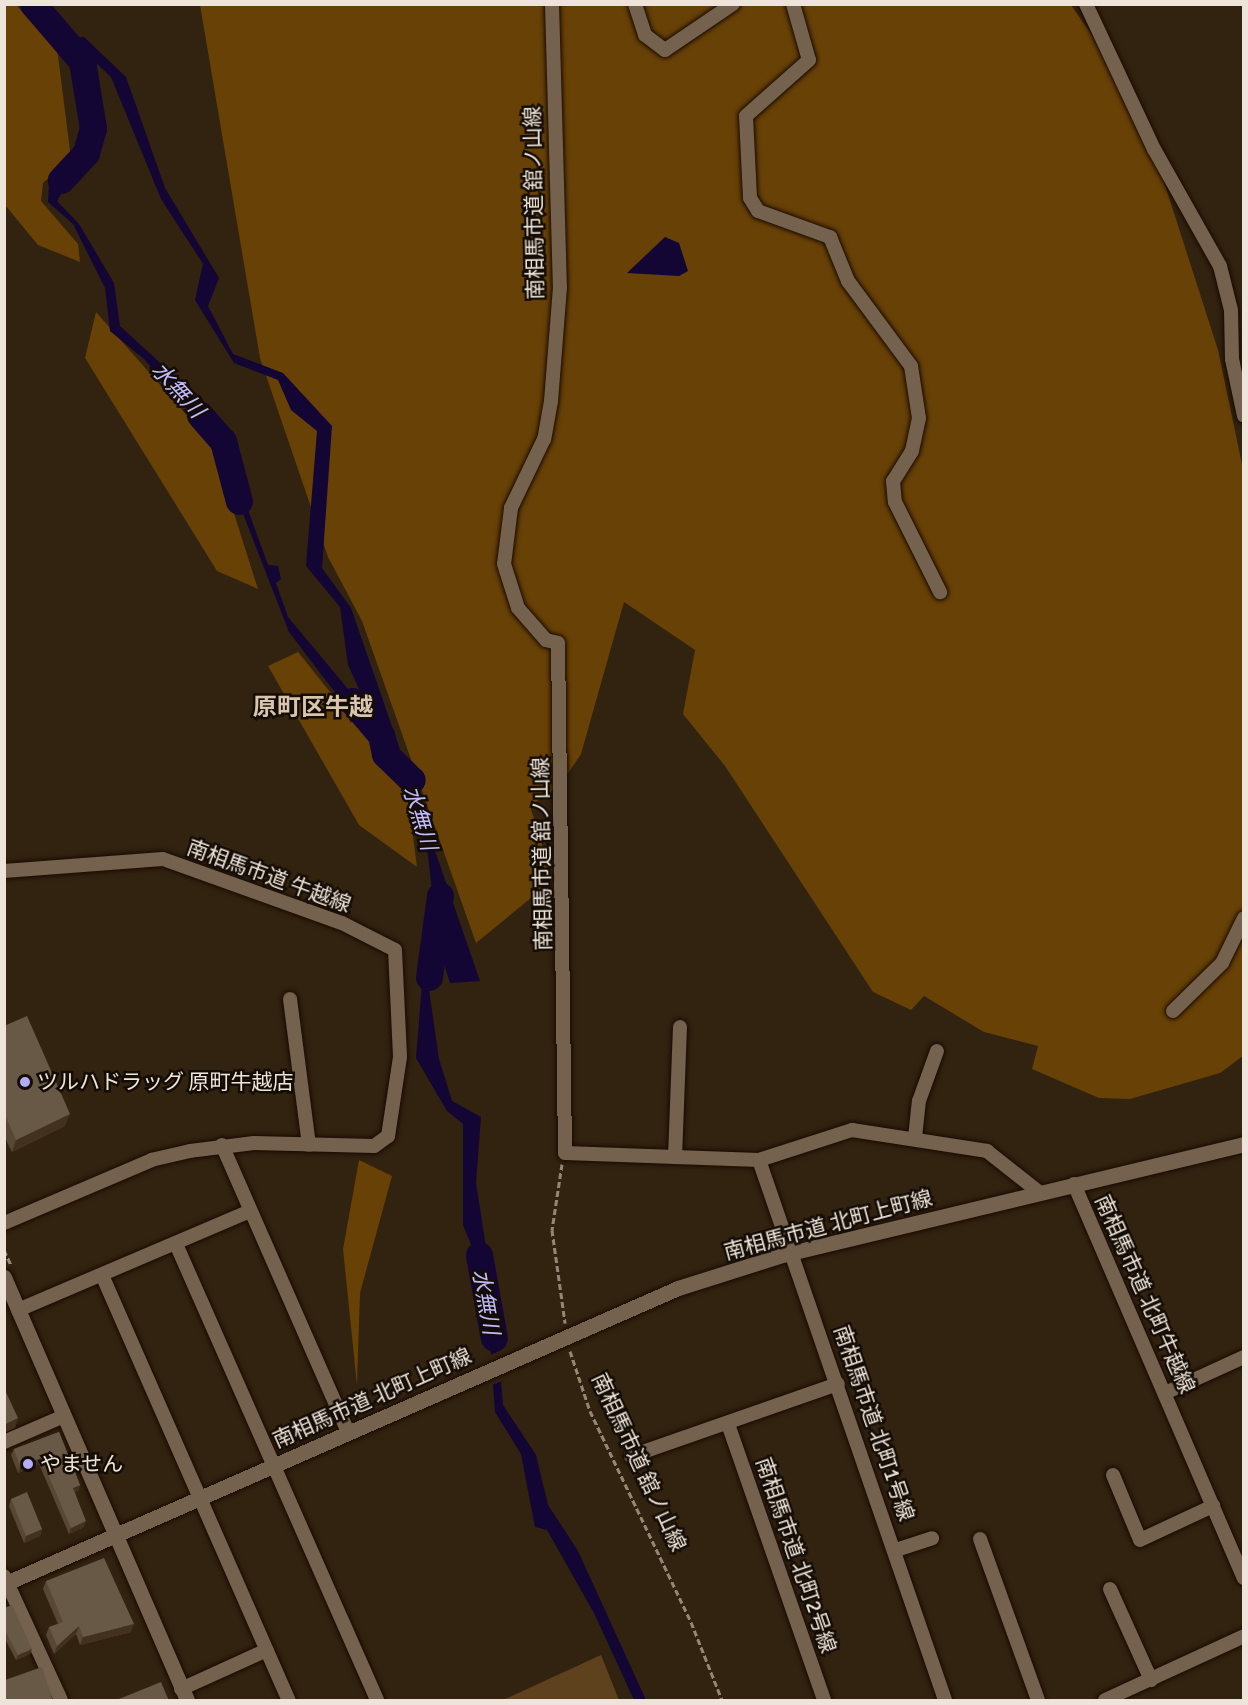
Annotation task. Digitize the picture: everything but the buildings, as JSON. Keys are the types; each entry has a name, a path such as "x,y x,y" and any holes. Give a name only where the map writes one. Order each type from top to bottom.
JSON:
{"street":[{"name":"南相馬市道 舘ノ山線","path":"552,4 560,287 551,401 544,439 511,508 504,564 518,608 546,640 558,644 566,1153"},
{"path":"635,4 645,35 664,50 733,4"},
{"path":"793,4 809,60 746,116 750,198 758,211 830,237 848,281 911,366 919,418 912,452 893,481 895,502 940,592"},
{"path":"1086,4 1154,149 1220,266 1231,310 1232,359 1244,416"},
{"name":"南相馬市道 牛越線","path":"4,871 164,859 309,909 395,950 400,1057 388,1136 374,1146 222,1145 152,1160 4,1223"},
{"path":"1173,1011 1222,963 1244,918"},
{"path":"290,999 309,1145"},
{"path":"675,1157 680,1027"},
{"path":"915,1138 919,1101 937,1051"},
{"path":"566,1153 759,1160 838,1132 915,1138 987,1150 1040,1193"},
{"path":"1074,1184 1244,1144"},
{"path":"222,1145 250,1211 354,1430"},
{"name":"南相馬市道 北町1号線","path":"759,1160 896,1550 945,1701"},
{"name":"南相馬市道 北町牛越線","path":"1040,1193 1074,1184 1244,1578"},
{"name":"南相馬市道 北町上町線","path":"5,1581 116,1536 678,1288 793,1253 1040,1193"},
{"path":"18,1310 250,1211"},
{"path":"176,1244 377,1701"},
{"path":"102,1275 289,1701"},
{"path":"4,1277 184,1695 267,1650"},
{"path":"1165,1393 1244,1357"},
{"path":"631,1456 838,1384"},
{"path":"4,1442 64,1416"},
{"name":"南相馬市道 北町2号線","path":"728,1424 824,1701"},
{"path":"1113,1475 1140,1540 1213,1506"},
{"path":"896,1550 932,1538"},
{"path":"980,1539 1038,1701"},
{"path":"5,1581 61,1701"},
{"path":"1110,1589 1151,1680"},
{"path":"1105,1701 1244,1636"}],"path":[{"name":"南相馬市道 舘ノ山線","path":"566,1153 552,1230 556,1287 565,1336 590,1412 691,1622 722,1701"}],"shaded area":[{"path":"4,5 16,5 57,48 71,158 43,183 41,201 78,244 80,262 38,245 5,205"},
{"path":"200,5 1071,5 1138,101 1218,350 1243,469 1243,1056 1220,1073 1130,1099 1099,1098 1032,1069 1038,1046 984,1032 924,996 911,1010 873,992 725,766 683,714 695,650 624,602 581,754 560,785 530,806 553,880 476,943 362,621 328,557 260,358"},
{"path":"96,312 212,444 258,589 217,571 85,358"},
{"path":"298,652 391,768 409,805 417,867 359,825 268,666"},
{"path":"359,1160 392,1176 360,1293 357,1385 343,1249"},
{"path":"601,1655 619,1700 503,1700"}],"water":[{"path":"23,5 45,5 72,38 84,37 126,77 165,188 219,278 208,306 233,354 283,373 332,426 322,568 351,608 480,981 450,983 438,945 428,983 439,1059 452,1101 481,1117 476,1183 495,1304 463,1225 463,1124 447,1111 416,1058 424,958 437,937 428,855 404,783 289,632 214,439 144,359 110,331 105,288 73,224 48,202 49,183 82,154 89,106 66,43","holes":["78,46 111,77 161,199 203,264 195,300 234,363 278,380 291,410 317,431 306,566 340,607 348,665 391,758 368,713 288,617 276,583 281,579 278,566 268,565 223,441 170,372 120,326 114,283 79,224 57,201 86,153 95,117"]},
{"path":"665,237 679,243 688,271 679,276 627,273"},
{"path":"487,1302 495,1304 503,1405 536,1455 548,1505 578,1551 646,1700 634,1700 594,1613 547,1530 535,1527 521,1454 495,1412"}],"pier":[{"path":"502,1350 504,1380 490,1386 488,1356"}],"waterway":[{"name":"水無川","path":"33,4 82,61 93,128 86,153 61,180"},
{"name":"水無川","path":"200,415 223,441 239,501"},
{"name":"水無川","path":"352,701 381,735 385,754 412,780"},
{"name":"水無川","path":"429,977 440,896"},
{"name":"水無川","path":"479,1255 494,1338"}],"place":[{"name":"ツルハドラッグ 原町牛越店","path":"25,1082"},
{"name":"やません","path":"28,1464"}],"district":[{"name":"原町区牛越","path":"313,708"}]}
